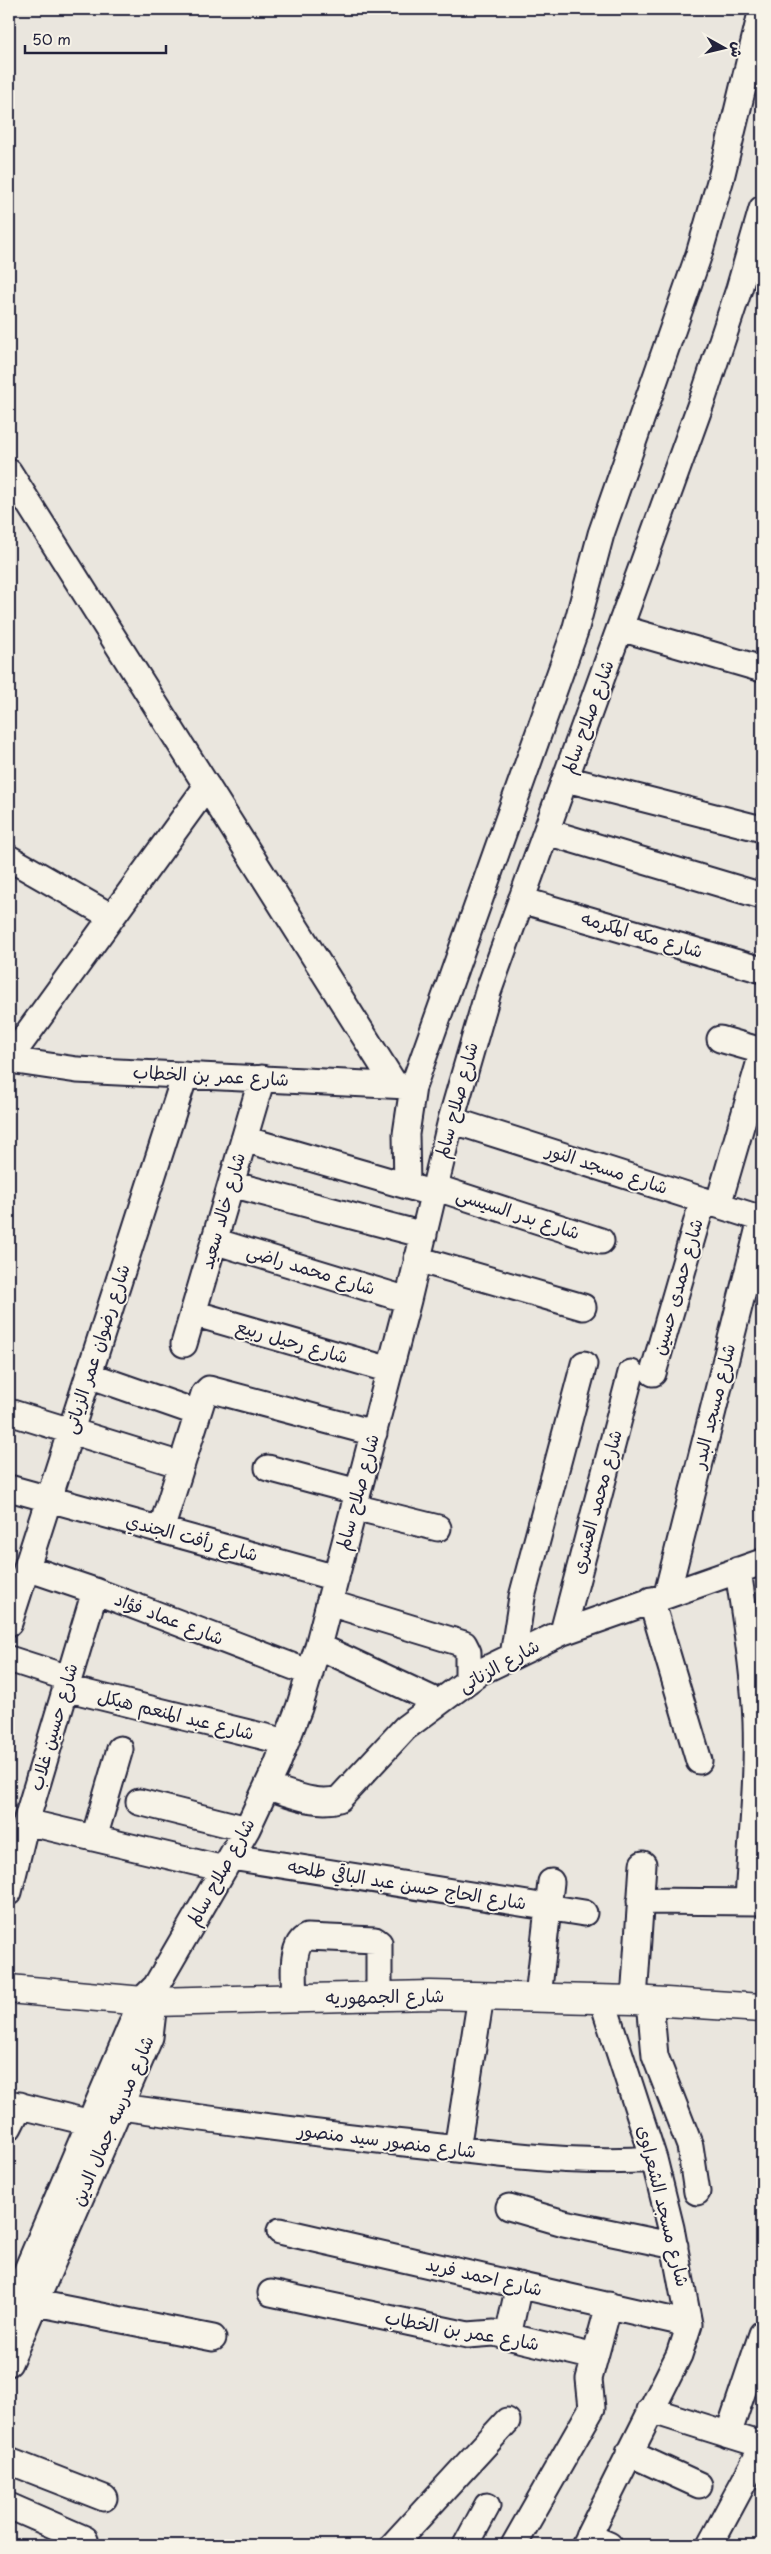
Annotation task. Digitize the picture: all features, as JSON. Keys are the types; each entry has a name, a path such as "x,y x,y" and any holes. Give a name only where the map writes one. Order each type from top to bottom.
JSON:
{"main road":[{"name":"شارع الجمهوريه","path":"9,1989 151,1996 295,1998 538,1997 762,2008"}],"street":[{"path":"408,1186 404,1086 575,631 601,534 699,254 721,178 762,9"},
{"name":"شارع صلاح سالم","path":"151,1996 247,1829 286,1742 310,1673 408,1300 451,1120 488,992 707,386 740,289 762,209"},
{"path":"9,472 207,786 404,1086"},
{"path":"620,628 762,669"},
{"path":"566,779 762,828"},
{"path":"9,1059 207,786"},
{"path":"547,832 762,896"},
{"path":"9,858 112,916"},
{"name":"شارع مكه المكرمه","path":"521,900 762,970"},
{"path":"720,1039 762,1052"},
{"name":"شارع حمدى حسين","path":"642,1373 710,1202 762,1052"},
{"name":"شارع عمر بن الخطاب","path":"9,1059 78,1070 404,1086"},
{"name":"شارع رضوان عمر الزياتى","path":"9,1623 185,1075"},
{"name":"شارع خالد سعيد","path":"184,1344 262,1078"},
{"name":"شارع مسجد النور","path":"451,1120 762,1219"},
{"name":"شارع بدر السيسى","path":"244,1139 408,1186 434,1190 601,1241"},
{"path":"231,1184 424,1236"},
{"name":"شارع مسجد البدر","path":"659,1597 762,1219"},
{"name":"شارع محمد راضى","path":"214,1241 408,1300"},
{"path":"417,1259 583,1307"},
{"name":"شارع رحيل ربيع","path":"193,1313 390,1370"},
{"path":"513,1656 522,1597 584,1364"},
{"name":"شارع محمد العشرى","path":"563,1632 642,1373"},
{"path":"89,1375 202,1401"},
{"path":"161,1530 202,1401 211,1389 374,1432"},
{"path":"9,1412 181,1465"},
{"path":"268,1468 438,1528"},
{"name":"شارع رأفت الجندي","path":"9,1488 336,1578"},
{"name":"شارع الزناتى","path":"267,1788 318,1801 329,1802 339,1799 405,1728 468,1680 563,1632 762,1562"},
{"name":"شارع عماد فؤاد","path":"26,1568 95,1591 310,1673"},
{"path":"640,1901 755,1901 758,1797 756,1720 753,1682 738,1570"},
{"name":"شارع حسين غلاب","path":"9,1892 26,1822 95,1591"},
{"path":"659,1597 699,1760"},
{"path":"329,1603 464,1644 468,1652 468,1680"},
{"path":"318,1646 438,1702"},
{"name":"شارع عبد المنعم هيكل","path":"9,1659 66,1683 286,1742"},
{"path":"94,1838 120,1749"},
{"path":"139,1802 247,1829"},
{"name":"شارع الحاج حسن عبد الباقي طلحه","path":"26,1822 94,1838 227,1863 584,1913"},
{"path":"642,1864 640,1901 642,2001 655,2056 690,2146 697,2192"},
{"path":"538,1997 551,1882"},
{"path":"295,1998 296,1950 301,1941 307,1937 368,1938 379,1943 379,1997"},
{"name":"شارع مدرسه جمال الدين","path":"9,2363 150,2037 151,1996"},
{"name":"شارع مدرسه جمال الدين","path":"9,2312 91,2123 151,1996"},
{"path":"457,2149 482,1996"},
{"name":"شارع مسجد الشعراوى","path":"594,2542 629,2453 679,2355 689,2324 675,2246 654,2159 602,1999"},
{"path":"9,2127 14,2104 91,2123"},
{"name":"شارع منصور سيد منصور","path":"121,2107 457,2149 583,2161 654,2159"},
{"path":"509,2207 582,2227 675,2246"},
{"name":"شارع احمد فريد","path":"280,2231 689,2324"},
{"path":"508,2336 519,2285"},
{"name":"شارع عمر بن الخطاب","path":"270,2293 468,2336 487,2332 595,2357"},
{"path":"36,2303 213,2338"},
{"path":"514,2545 592,2408 592,2399 588,2385 609,2305"},
{"path":"728,2435 760,2347"},
{"path":"650,2410 762,2446 718,2543"},
{"path":"393,2545 507,2421"},
{"path":"629,2453 699,2485"},
{"path":"9,2461 104,2498"},
{"path":"9,2506 85,2539"},
{"path":"466,2545 488,2506"}]}
